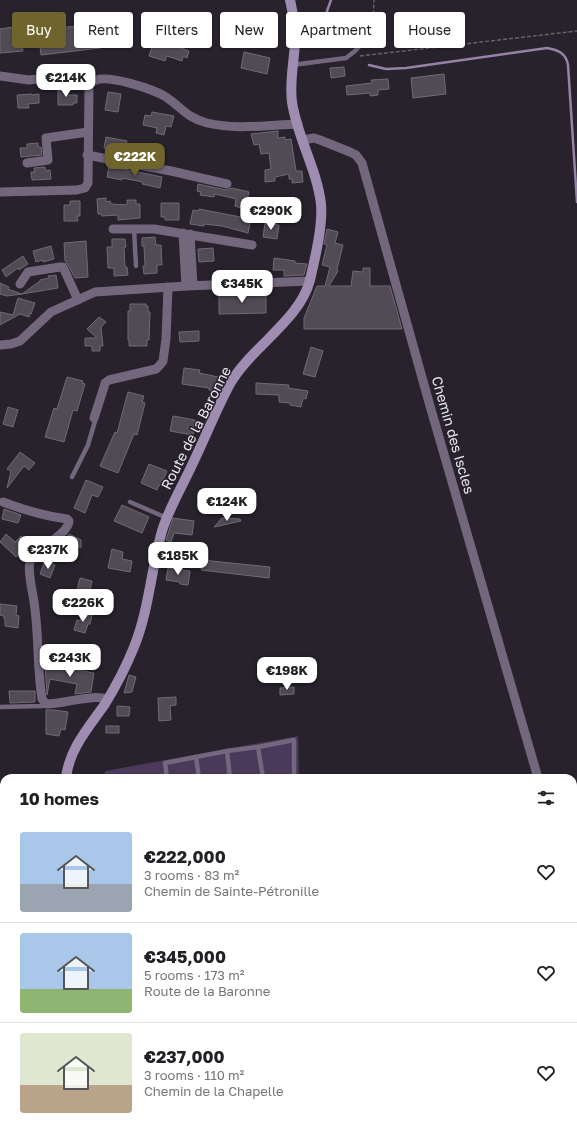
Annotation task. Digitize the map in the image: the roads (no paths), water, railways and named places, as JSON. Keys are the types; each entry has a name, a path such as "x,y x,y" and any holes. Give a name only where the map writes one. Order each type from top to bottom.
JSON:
{"main road":[{"name":"Route de la Baronne","path":"66,774 72,751 108,699 123,674 139,635 148,604 160,542 167,518 231,382 247,361 298,303 306,291 310,281 320,232 321,205 316,181 292,104 292,65 295,33 290,0"}],"street":[{"path":"0,76 29,80 64,76 83,77 91,82"},
{"path":"0,192 77,190 85,188 88,183 87,155 89,85 95,80 103,79 125,82 146,88 165,97 186,114 206,122 228,126 298,124"},
{"path":"28,164 48,160 46,138 88,132"},
{"name":"Chemin des Iscles","path":"303,140 314,138 320,140 356,155 362,163 430,406 537,774"},
{"path":"87,155 171,171 227,184"},
{"path":"114,229 154,229 252,245"},
{"path":"187,234 190,285"},
{"path":"20,284 28,272 63,267 78,300"},
{"path":"0,345 20,341 51,312 95,292 190,285 310,281"},
{"path":"94,418 105,383 109,380 156,369 163,361 166,338 168,287"},
{"path":"3,502 31,513 67,519 69,521 67,529 54,538 32,559 30,563 37,616 42,699 46,704 55,704 97,697 108,699"}],"lane":[{"path":"292,65 346,58 358,48"},
{"path":"134,229 136,266"},
{"path":"72,477 88,445 95,421 94,418"},
{"path":"130,502 167,518"},
{"path":"0,707 42,706 46,704"},
{"path":"167,774 166,763 294,740 294,774"},
{"path":"258,747 262,774"},
{"path":"227,751 230,774"},
{"path":"196,757 198,774"}],"waterway":[{"path":"327,12 331,0"},
{"path":"369,65 386,69 406,68 547,48 561,53 568,65 577,202"}]}
